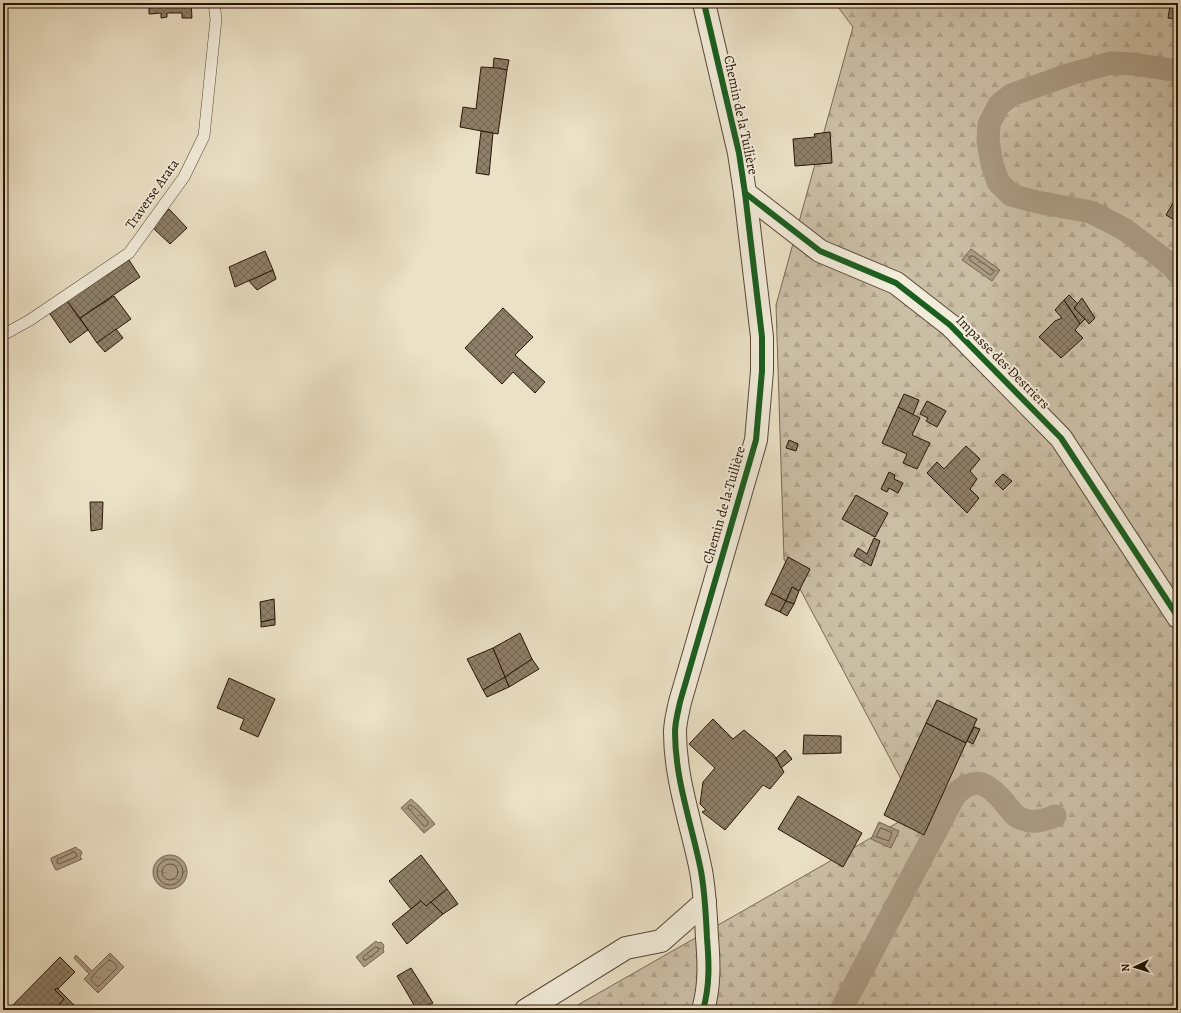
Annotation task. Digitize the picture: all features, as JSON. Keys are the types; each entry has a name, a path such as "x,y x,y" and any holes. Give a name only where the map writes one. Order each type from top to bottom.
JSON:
{"street":[{"name":"Chemin de la Tuilière","path":"703,1010 707,996 709,966 705,902 701,871 679,776 676,757 675,730 680,702 756,440 762,371 762,337 745,192 739,154 704,3"},
{"name":"Impasse des Destriers","path":"745,192 820,251 896,283 950,325 1061,438 1178,617"},
{"path":"526,1010 626,948 661,941 705,902"}],"lane":[{"name":"Traverse Arata","path":"3,335 30,320 129,253 184,177 204,136 216,19 214,3"}],"green space":[{"path":"835,3 1178,3 1178,1010 569,1010 918,811 784,559 776,305 853,27"}],"water":[{"path":"971,249 1000,270 992,281 962,260"},
{"path":"411,799 435,824 424,833 401,808"},
{"path":"879,822 899,831 891,848 871,839"},
{"path":"76,847 82,852 80,857 82,859 57,870 55,869 51,858"},
{"path":"167,855 173,855 177,856 184,862 187,872 186,879 180,886 173,889 167,889 163,888 156,882 153,875 153,869 154,865 160,858"},
{"path":"376,941 383,944 384,952 364,967 356,957"},
{"path":"110,953 124,967 98,993 84,979 89,974 74,958 76,955 92,971"}],"building":[{"path":"149,3 191,3 192,18 182,18 182,13 167,13 167,17 161,18 161,13 149,14"},
{"path":"1170,6 1178,7 1178,19 1168,18"},
{"path":"494,58 509,60 507,70 493,68"},
{"path":"481,67 507,70 498,134 460,127 463,107 476,109"},
{"path":"481,131 493,133 489,175 476,173"},
{"path":"830,132 832,163 795,166 793,139 815,137 814,134"},
{"path":"1178,195 1178,222 1166,215"},
{"path":"169,209 187,228 170,244 153,228"},
{"path":"265,251 273,270 235,287 229,267"},
{"path":"129,260 140,277 80,318 67,301"},
{"path":"273,270 276,279 257,290 249,281"},
{"path":"1069,295 1078,304 1074,308 1085,319 1080,324 1064,300"},
{"path":"114,296 131,319 97,343 80,318"},
{"path":"1082,298 1095,318 1089,324 1074,308"},
{"path":"1064,300 1080,324 1075,330 1083,338 1061,358 1039,337 1055,321 1062,318 1055,310"},
{"path":"67,301 88,330 70,343 50,314"},
{"path":"503,308 533,337 515,355 545,382 535,393 513,372 502,384 465,348"},
{"path":"116,329 123,338 105,352 97,343"},
{"path":"904,394 919,400 913,415 898,407"},
{"path":"927,401 946,411 937,427 926,421 928,418 920,414"},
{"path":"898,407 920,418 912,435 930,443 917,469 903,463 907,454 882,443"},
{"path":"789,440 798,444 796,451 786,448"},
{"path":"966,446 980,459 970,471 977,479 970,489 979,498 967,513 927,473 937,462 944,469"},
{"path":"889,472 895,475 894,479 903,483 898,493 889,488 887,492 881,489"},
{"path":"1003,474 1012,481 1003,490 995,482"},
{"path":"856,495 888,513 875,537 842,519"},
{"path":"90,502 103,502 102,529 91,531"},
{"path":"874,538 880,541 871,566 854,556 858,548 867,554"},
{"path":"788,557 810,569 799,591 792,587 786,601 771,593"},
{"path":"792,587 799,591 794,604 786,601"},
{"path":"771,593 786,601 780,612 765,605"},
{"path":"274,599 275,619 261,622 260,602"},
{"path":"786,601 794,604 787,616 780,612"},
{"path":"275,619 275,625 261,627 261,622"},
{"path":"520,633 532,659 505,677 493,648"},
{"path":"493,648 505,677 483,690 467,659"},
{"path":"532,659 539,669 509,687 505,677"},
{"path":"505,677 509,687 487,697 483,690"},
{"path":"229,678 275,699 258,737 240,729 244,719 217,708"},
{"path":"937,700 977,719 966,743 926,723"},
{"path":"713,719 733,739 744,730 774,755 784,772 770,789 763,785 725,830 702,812 706,810 700,804 703,782 715,768 689,744"},
{"path":"926,723 966,743 924,835 884,815"},
{"path":"974,727 980,729 973,744 967,741"},
{"path":"804,735 841,736 841,753 803,754"},
{"path":"785,750 792,759 781,768 776,758"},
{"path":"798,796 862,833 843,867 778,829"},
{"path":"421,855 447,889 426,906 421,901 411,909 389,881"},
{"path":"3,872 6,879 3,881"},
{"path":"447,889 458,904 443,914 431,902"},
{"path":"421,901 426,906 431,902 443,914 407,944 392,924"},
{"path":"60,957 75,972 58,989 56,988 55,990 64,999 58,1006 62,1010 37,1010 33,1005 30,1008 32,1010 8,1010"},
{"path":"411,968 433,1003 417,1010 397,976"},
{"path":"56,988 79,1010 62,1010 58,1006 64,999 55,990"},
{"path":"33,1005 37,1010 32,1010 30,1008"}],"waterway":[{"path":"1178,71 1134,64 1111,63 1071,74 1011,95 999,105 989,124 988,141 992,164 998,182 1011,195 1037,202 1091,212 1124,229 1170,264 1178,273"},
{"path":"841,1010 955,795 969,785 975,783 981,784 987,786 998,795 1019,818 1035,821 1055,816"}],"cycle path":[{"path":"703,1010 707,992 708,974 704,896 701,871 678,768 675,728 680,702 756,440 762,371 762,337 739,153 704,3"},
{"path":"745,193 820,251 896,283 950,325 1061,438 1178,617"}]}
